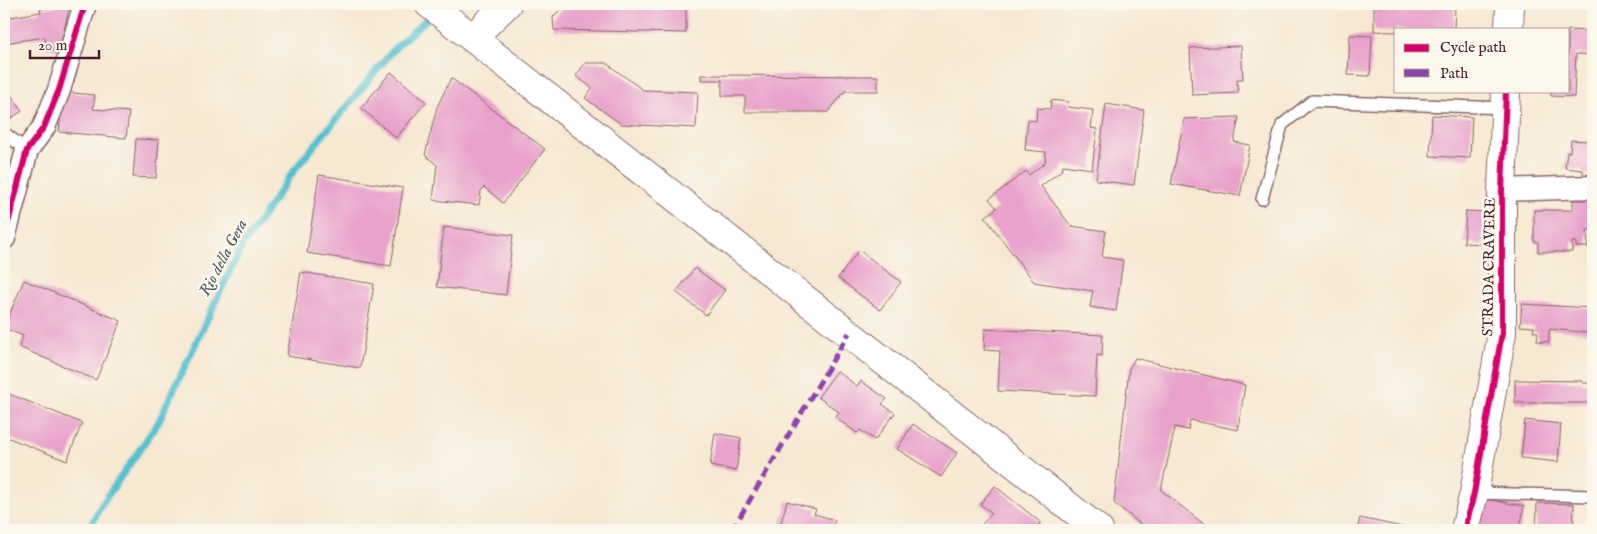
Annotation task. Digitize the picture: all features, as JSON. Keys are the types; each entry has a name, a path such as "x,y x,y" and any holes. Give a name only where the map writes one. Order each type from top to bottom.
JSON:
{"main road":[{"path":"429,4 1099,530"},
{"path":"462,30 507,4"},
{"path":"1508,28 1510,4"},
{"name":"STRADA CRAVERE","path":"1465,530 1474,493 1502,333 1502,190 1506,100"}],"street":[{"path":"4,238 27,150 44,127 56,97 85,4"},
{"path":"1502,190 1593,187"}],"lane":[{"path":"1262,199 1282,125 1312,101 1506,100"},
{"path":"4,133 27,150"},
{"path":"1474,493 1593,496"}],"building":[{"path":"70,4 59,51 46,48 45,37 4,43 4,18 41,12 40,9"},
{"path":"566,4 686,4 686,33 554,30 553,17"},
{"path":"1374,4 1444,4 1444,6 1455,6 1454,28 1394,28 1394,32 1374,31"},
{"path":"1570,30 1593,31 1593,55 1576,54 1574,97 1551,96 1551,92 1570,92"},
{"path":"1350,35 1372,36 1370,76 1348,75"},
{"path":"1241,46 1243,79 1237,79 1238,93 1192,95 1190,48"},
{"path":"585,63 606,63 643,90 698,92 696,128 621,124 585,98 592,88 576,76"},
{"path":"391,72 426,102 396,138 361,108"},
{"path":"701,75 878,76 878,91 845,91 828,112 745,112 745,96 722,96 722,80 701,80"},
{"path":"451,78 545,149 503,203 484,187 481,191 479,205 433,200 437,165 425,155 437,107"},
{"path":"7,89 22,111 4,123 4,91"},
{"path":"63,92 95,95 93,109 129,112 126,138 59,132"},
{"path":"1051,100 1069,102 1068,107 1093,110 1091,128 1097,129 1092,169 1063,165 1062,170 1041,186 1071,226 1106,231 1102,257 1123,260 1116,311 1090,307 1093,291 1034,282 985,217 997,208 989,199 1026,171 1029,175 1045,163 1046,152 1025,150 1028,120 1036,121 1037,108 1050,109"},
{"path":"1106,104 1144,110 1134,185 1096,180"},
{"path":"1432,115 1472,117 1470,158 1430,156"},
{"path":"1239,117 1234,142 1250,145 1240,196 1171,184 1184,119"},
{"path":"1590,117 1593,117 1593,175 1583,174 1583,170 1565,168 1567,152 1570,152 1571,140 1587,141 1588,144"},
{"path":"136,139 159,140 156,178 133,177"},
{"path":"4,158 14,162 4,188"},
{"path":"319,175 403,188 391,266 307,253"},
{"path":"1573,200 1593,200 1593,230 1587,230 1588,247 1576,247 1576,242 1572,242 1572,252 1538,252 1538,242 1534,242 1534,210 1573,210"},
{"path":"1466,211 1484,212 1483,244 1464,243"},
{"path":"444,227 513,235 506,295 437,287"},
{"path":"859,250 901,282 880,310 838,278"},
{"path":"695,268 725,290 706,315 676,292"},
{"path":"301,272 374,284 360,368 287,356"},
{"path":"24,280 121,321 96,380 19,347 23,336 4,328"},
{"path":"1522,304 1593,308 1593,333 1549,329 1549,342 1537,341 1538,332 1533,332 1534,327 1520,326"},
{"path":"985,329 1103,335 1102,356 1097,355 1095,396 998,391 1000,351 984,350"},
{"path":"1135,358 1245,385 1238,430 1190,420 1188,430 1175,427 1161,490 1211,530 1148,530 1114,503 1129,369"},
{"path":"837,371 857,386 861,381 887,399 882,404 895,413 875,440 860,430 857,433 835,417 839,412 818,397"},
{"path":"1515,380 1582,381 1582,383 1593,383 1593,403 1515,403"},
{"path":"4,392 82,423 67,461 4,436"},
{"path":"1525,420 1561,424 1558,462 1521,458"},
{"path":"913,424 957,453 941,477 897,449"},
{"path":"715,433 741,438 736,471 710,466"},
{"path":"995,486 1040,522 1038,530 982,530 979,528 992,513 980,504"},
{"path":"1480,498 1524,506 1520,530 1474,530"},
{"path":"787,501 816,509 814,514 835,520 832,530 779,530"},
{"path":"1537,503 1574,504 1573,530 1536,530"},
{"path":"1360,518 1412,529 1412,530 1357,530"}],"waterway":[{"name":"Rio della Gera","path":"88,530 102,504 158,423 241,248 295,169 395,48 432,14"}],"marked path":[{"path":"732,530 849,333"}],"cycle path":[{"path":"4,238 27,150 44,127 59,90 85,4"},
{"path":"1465,530 1474,493 1502,333 1502,190 1506,92"}]}
